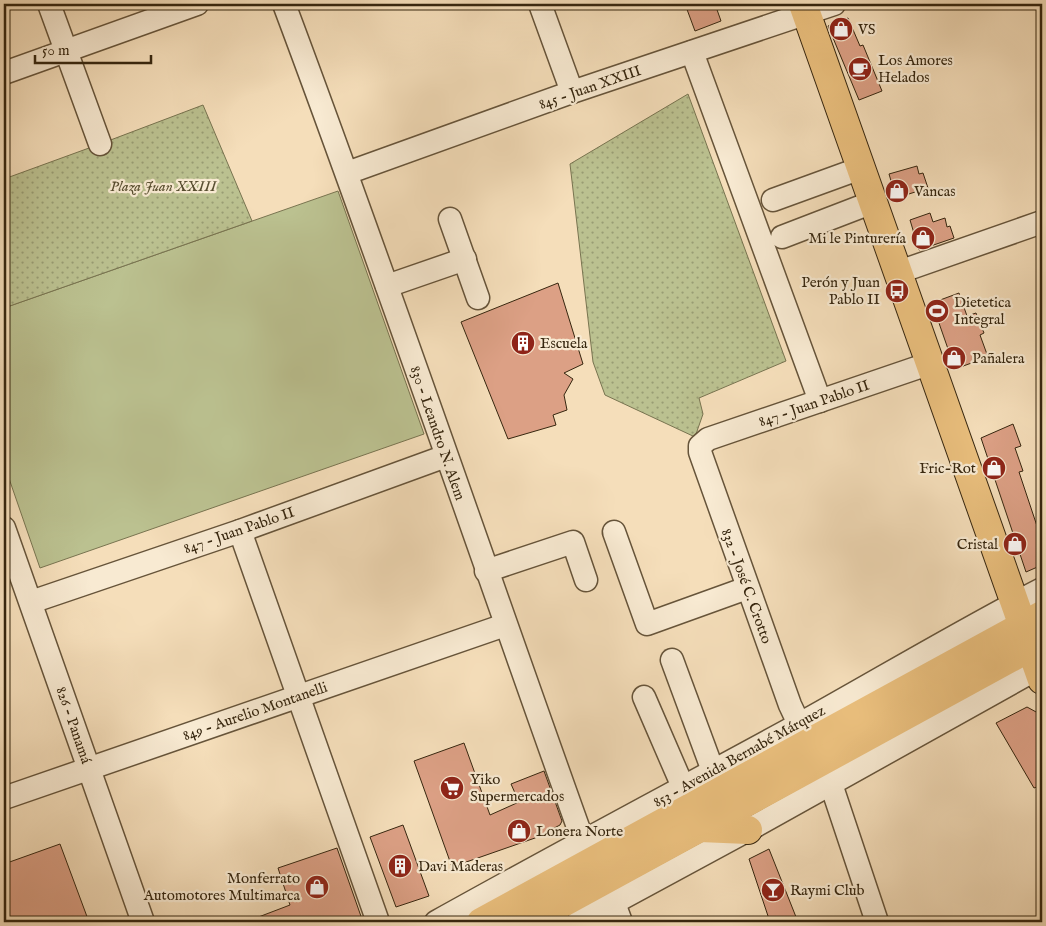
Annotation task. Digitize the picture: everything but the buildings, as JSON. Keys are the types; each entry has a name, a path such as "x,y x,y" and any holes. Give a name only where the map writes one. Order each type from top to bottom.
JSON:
{"main road":[{"path":"805,8 931,363 1035,643"},
{"name":"853 - Avenida Bernabé Márquez","path":"528,922 1035,643"},
{"name":"853 - Avenida Bernabé Márquez","path":"481,922 589,851 1035,643"},
{"path":"700,828 748,830"}],"street":[{"path":"49,4 100,144"},
{"path":"4,73 197,4"},
{"name":"830 - Leandro N. Alem","path":"284,4 347,173 505,625 589,851"},
{"path":"540,4 572,92"},
{"name":"845 - Juan XXIII","path":"347,173 572,92 692,52 805,8 834,4"},
{"path":"692,52 820,401"},
{"path":"773,200 861,168"},
{"path":"782,237 873,202"},
{"path":"450,219 478,298"},
{"path":"899,272 1042,222"},
{"path":"387,286 465,259"},
{"name":"847 - Juan Pablo II","path":"700,446 708,439 931,363"},
{"name":"832 - José C. Crotto","path":"700,446 700,452 747,588 790,705 799,724"},
{"name":"847 - Juan Pablo II","path":"31,602 446,456"},
{"name":"826 - Panamá","path":"4,528 143,922"},
{"path":"240,530 378,922"},
{"path":"614,532 647,624 747,588"},
{"path":"486,571 573,542 586,580"},
{"name":"853 - Avenida Bernabé Márquez","path":"578,922 618,913 748,830 830,784 1035,643 1042,589"},
{"name":"849 - Aurelio Montanelli","path":"4,798 505,625"},
{"name":"853 - Avenida Bernabé Márquez","path":"436,922 589,851 683,787 799,724 1035,643"},
{"path":"672,660 713,771"},
{"path":"644,697 683,787"},
{"path":"830,784 877,922"}],"green space":[{"path":"688,94 786,361 699,398 703,414 695,437 605,395 593,362 570,164"},
{"name":"Plaza Juan XXIII","path":"203,105 252,221 4,308 4,179"},
{"path":"338,191 424,434 40,568 4,464 4,308"}],"place":[{"name":"VS","path":"841,29"},
{"name":"Los Amores Helados","path":"860,69"},
{"name":"Vancas","path":"897,191"},
{"name":"Mi le Pinturería","path":"923,238"},
{"name":"Perón y Juan Pablo II","path":"897,291"},
{"name":"Dietetica Integral","path":"937,311"},
{"name":"Escuela","path":"523,343"},
{"name":"Pañalera","path":"954,358"},
{"name":"Fric-Rot","path":"994,468"},
{"name":"Cristal","path":"1015,544"},
{"name":"Yiko Supermercados","path":"452,788"},
{"name":"Lonera Norte","path":"519,831"},
{"name":"Davi Maderas","path":"400,866"},
{"name":"Monferrato Automotores Multimarca","path":"317,887"},
{"name":"Raymi Club","path":"773,890"}]}
